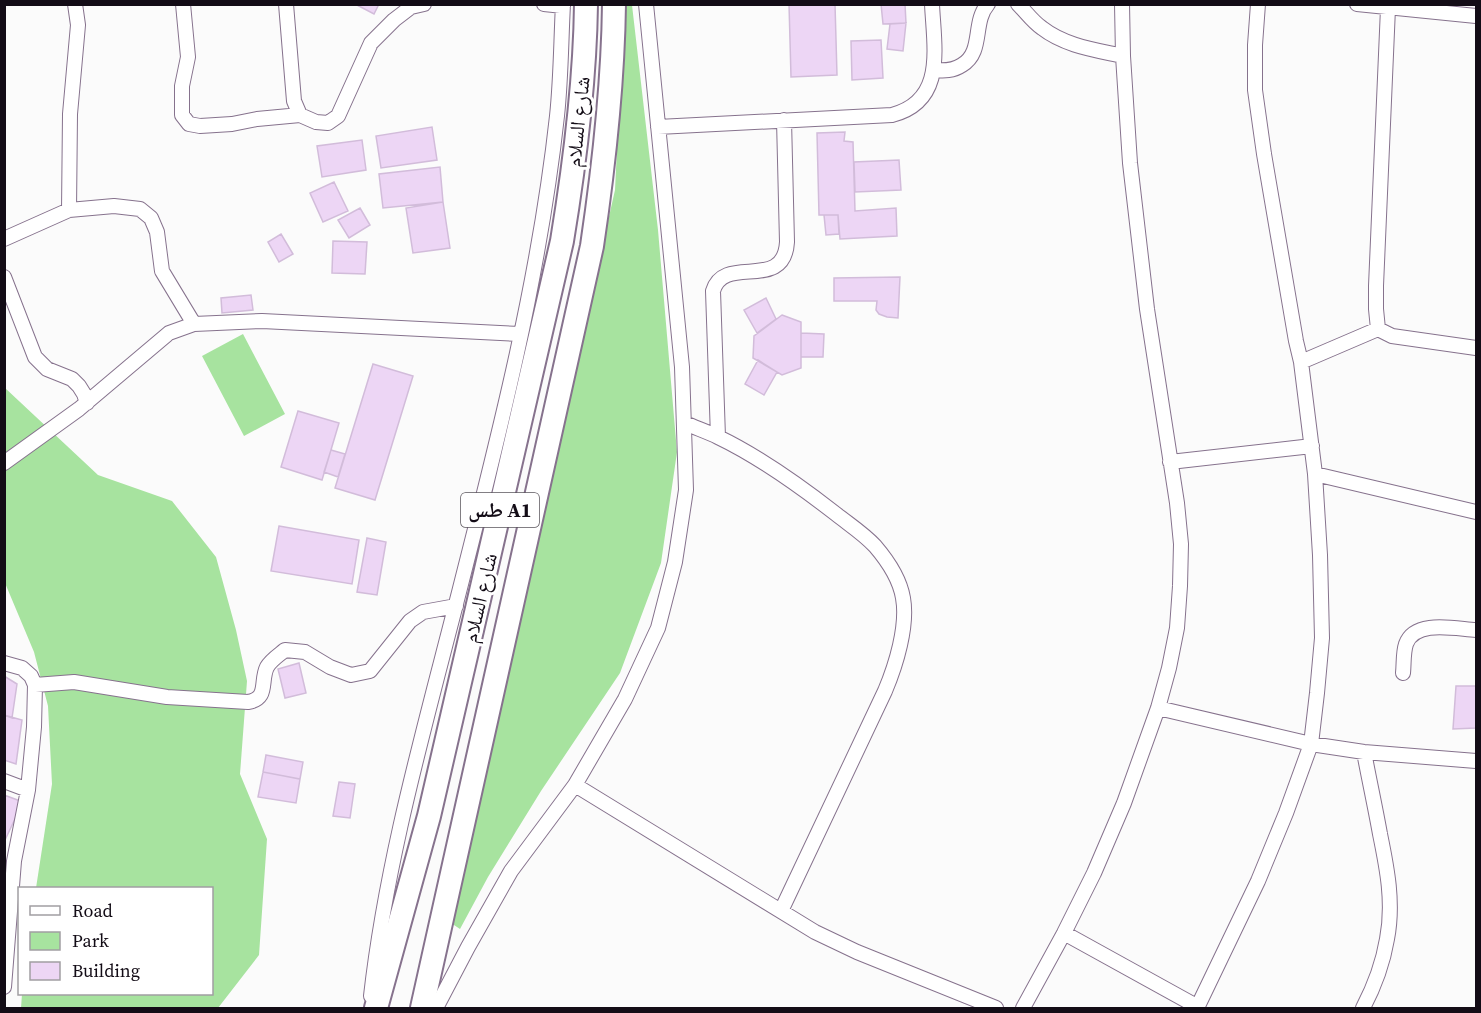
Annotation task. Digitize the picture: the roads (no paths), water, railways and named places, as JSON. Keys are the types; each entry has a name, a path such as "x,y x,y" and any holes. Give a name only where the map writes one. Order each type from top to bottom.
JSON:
{"highway":[{"name":"شارع السلام","path":"422,1008 592,246 609,111 614,4"},
{"name":"شارع السلام","path":"376,1008 429,816 562,241 581,108 585,60 571,5"}],"street":[{"path":"69,210 70,114 78,25 75,4"},
{"path":"183,4 188,57 182,86 182,116 189,124 200,126 300,115 316,122 328,123 338,116 371,43 411,7 424,4"},
{"path":"286,4 294,101 300,115"},
{"path":"369,1008 379,932 395,848 492,462 541,231 571,5 544,4"},
{"path":"436,1008 511,871 575,785 625,699 658,628 675,562 686,490 685,423 682,367 646,4"},
{"path":"658,127 892,115 902,112 920,101 931,83 934,70 932,4"},
{"path":"934,70 955,69 972,56 980,17 988,4"},
{"path":"1018,4 1040,27 1056,36 1081,46 1123,56"},
{"path":"1023,1008 1094,873 1124,803 1158,708 1177,627 1181,544 1177,503 1146,298 1130,163 1122,4"},
{"path":"1064,933 1197,1008 1258,881 1311,744 1322,638 1315,474 1301,362 1255,90 1258,4"},
{"path":"1357,4 1476,16"},
{"path":"1378,329 1376,286 1388,8"},
{"path":"718,437 713,291 719,279 727,274 769,270 779,264 785,254 787,243 784,120"},
{"path":"4,239 69,210 114,206 140,209 151,218 157,232 162,271 194,324"},
{"path":"4,277 35,357 47,369 72,379 84,394 87,403"},
{"path":"4,463 87,403 169,333 194,324 262,321 520,334"},
{"path":"1301,362 1378,329 1392,336 1476,348"},
{"path":"685,423 718,437 776,471 862,534 884,557 903,598 901,636 885,692 780,910"},
{"path":"1170,462 1312,446"},
{"path":"1315,474 1476,512"},
{"path":"35,685 74,682 167,697 255,701 262,695 266,669 285,650 305,652 330,667 351,675 370,671 410,621 423,612 456,606"},
{"path":"1403,673 1406,643 1414,633 1435,628 1476,630"},
{"path":"4,663 22,668 31,676 35,685 28,790 9,858 4,987"},
{"path":"1158,708 1311,744 1364,752 1476,761"},
{"path":"1363,1008 1383,958 1390,904 1387,869 1364,752"},
{"path":"4,781 28,790"},
{"path":"575,785 815,932 857,952 996,1008"}]}
